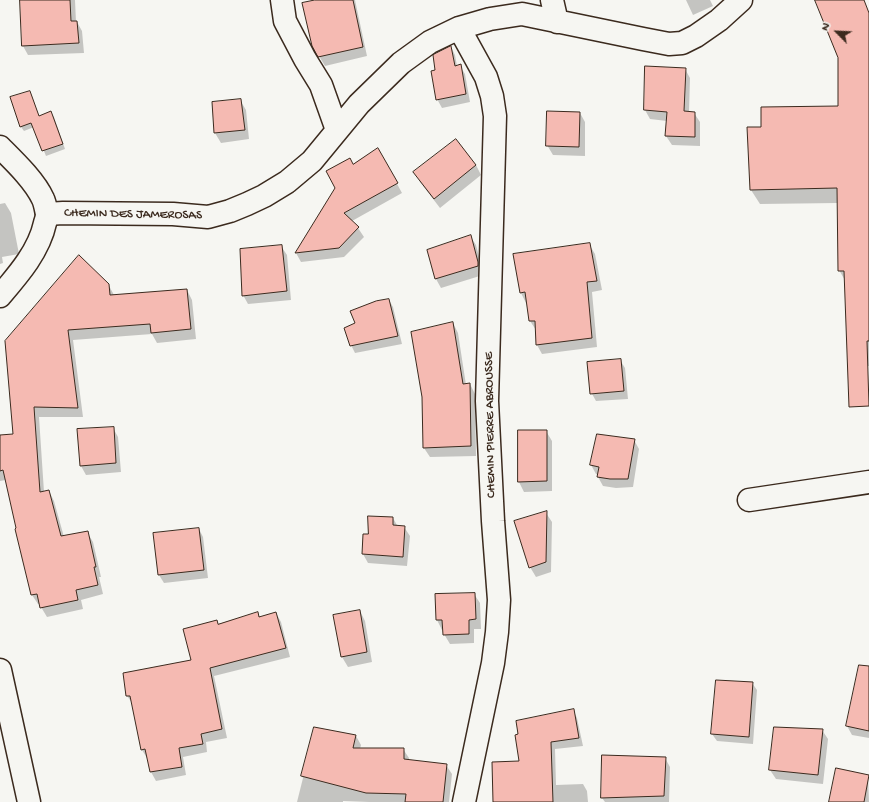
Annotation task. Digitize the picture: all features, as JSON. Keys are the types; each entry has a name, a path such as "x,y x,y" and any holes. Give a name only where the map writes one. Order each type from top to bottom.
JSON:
{"street":[{"path":"282,0 285,21 321,85 337,130"},
{"path":"552,0 557,22"},
{"name":"CHEMIN DES JAMEROSAS","path":"47,214 173,214 208,217 230,211 247,204 287,182 312,161 359,104 401,63 430,42 459,28 490,19 522,14 642,40 669,44 682,43 696,36 719,20 741,0"},
{"name":"CHEMIN PIERRE ABROUSSE","path":"459,28 486,77 492,96 495,116 487,401 493,521 499,600 493,663 464,802"},
{"path":"0,147 21,168 36,188 43,199 47,214 43,231 36,247 19,274 0,296"},
{"path":"749,500 869,482"},
{"path":"0,670 29,802"}],"building":[{"path":"20,0 70,0 71,21 77,21 79,43 22,46"},
{"path":"315,0 353,0 363,47 318,57 312,46 302,3"},
{"path":"815,0 864,0 869,13 869,341 867,341 869,406 849,407 844,271 838,271 837,188 750,190 747,127 761,127 761,107 838,106 838,58"},
{"path":"451,46 455,66 461,64 466,94 436,100 431,71 435,70 433,55"},
{"path":"645,66 686,68 684,111 695,112 695,137 665,136 667,112 644,110"},
{"path":"30,91 39,116 51,111 63,144 42,151 31,123 20,127 10,97"},
{"path":"241,99 245,130 214,133 212,102"},
{"path":"547,111 580,112 579,147 546,146"},
{"path":"456,139 476,165 434,199 413,172"},
{"path":"378,148 398,183 344,213 359,227 339,248 295,253 335,188 326,171 350,158 353,164"},
{"path":"471,235 478,266 435,279 427,250"},
{"path":"590,243 597,281 587,282 592,338 536,345 535,321 529,321 525,292 520,293 513,254"},
{"path":"282,245 287,291 242,296 240,249"},
{"path":"79,255 109,284 110,295 187,289 191,329 151,333 150,324 68,330 78,408 34,407 40,492 49,490 61,536 88,531 96,567 94,567 98,585 76,590 78,600 40,608 37,594 31,595 3,470 0,471 0,435 13,434 5,341"},
{"path":"389,299 398,336 350,346 344,328 355,323 350,311 376,301"},
{"path":"453,322 463,384 470,383 471,446 423,448 422,397 411,332"},
{"path":"621,359 624,391 590,394 587,362"},
{"path":"114,427 116,463 80,466 77,429"},
{"path":"518,430 547,430 547,481 518,482"},
{"path":"597,434 635,439 628,479 597,477 599,467 590,465"},
{"path":"547,511 546,562 529,568 514,521"},
{"path":"368,516 393,517 393,525 405,526 403,557 362,554 363,534 368,534"},
{"path":"199,528 204,570 158,575 153,533"},
{"path":"475,593 476,619 469,620 469,634 443,635 442,620 436,620 435,594"},
{"path":"360,610 367,652 341,657 333,615"},
{"path":"258,612 259,617 276,612 286,648 210,668 222,729 201,734 203,744 179,748 182,767 150,772 145,749 141,750 130,696 126,696 123,673 191,660 183,629 217,620 218,624"},
{"path":"859,665 869,666 869,731 846,726"},
{"path":"716,680 753,682 749,737 711,734"},
{"path":"574,709 579,738 551,742 553,802 493,802 492,762 519,761 515,735 518,734 516,721"},
{"path":"314,727 356,735 353,748 404,748 404,759 447,764 443,802 405,802 406,794 366,793 301,776"},
{"path":"774,727 823,729 818,775 769,770"},
{"path":"602,755 666,757 664,796 601,798"},
{"path":"836,768 869,775 864,802 829,802"}]}
